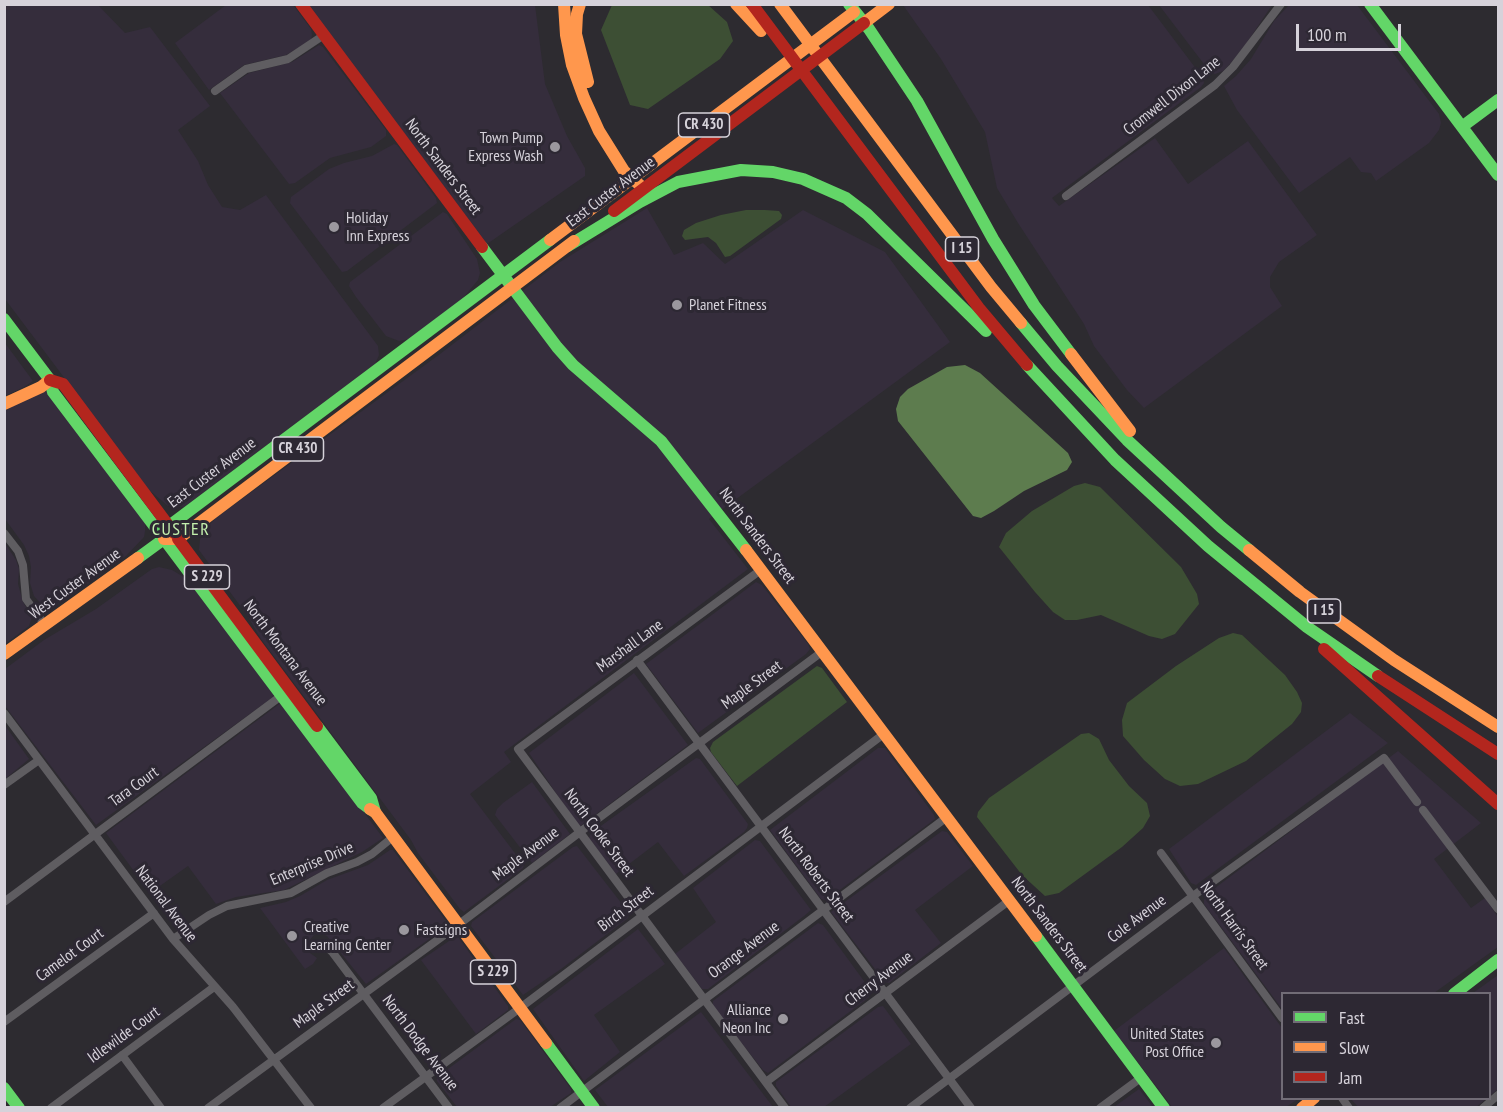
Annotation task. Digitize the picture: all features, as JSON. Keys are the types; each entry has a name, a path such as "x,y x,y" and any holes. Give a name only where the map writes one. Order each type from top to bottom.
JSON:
{"main road":[{"name":"North Sanders Street","path":"301,4 557,347 573,365 661,441 762,569 1164,1107"},
{"path":"564,4 566,35 572,65 584,99 599,131 643,188"},
{"path":"580,4 576,34 588,81 598,106 635,177"},
{"path":"736,4 826,104"},
{"name":"I 15","path":"752,4 979,308 1062,405 1157,501 1267,595 1362,666 1498,754"},
{"name":"I 15","path":"780,4 1007,308 1092,404 1164,476 1254,555 1331,616 1498,727"},
{"name":"East Custer Avenue","path":"178,538 889,4"},
{"path":"1370,4 1498,175"},
{"path":"856,7 864,23 917,101 993,239 1034,305 1164,476"},
{"name":"East Custer Avenue","path":"164,539 169,526 771,75 856,7"},
{"path":"1462,126 1498,100"},
{"path":"568,246 640,201 678,182 717,173 741,171 773,172 803,179 846,198 867,214 1062,405"},
{"name":"North Montana Avenue","path":"4,319 50,380 53,392 362,804 375,812"},
{"path":"4,404 41,387 50,380"},
{"name":"North Montana Avenue","path":"50,380 63,384 371,798 375,812 393,837 594,1107"},
{"path":"164,539 178,538"},
{"name":"West Custer Avenue","path":"4,654 164,539"},
{"path":"1267,595 1356,679 1498,804"},
{"path":"1455,992 1498,960"},
{"path":"4,1088 19,1107"}],"street":[{"name":"Cromwell Dixon Lane","path":"1066,196 1215,85 1233,67 1281,4"},
{"path":"215,91 246,69 288,58 324,35"},
{"path":"4,533 18,551 23,565 26,599 45,626"},
{"name":"Marshall Lane","path":"518,749 762,569"},
{"name":"Maple Street","path":"699,743 823,651"},
{"name":"North Roberts Street","path":"637,660 971,1107"},
{"name":"Tara Court","path":"4,902 281,696"},
{"name":"National Avenue","path":"4,713 173,939 233,1007 311,1107"},
{"name":"Birch Street","path":"383,1107 520,1008 885,734"},
{"name":"Maple Avenue","path":"458,925 699,743"},
{"name":"North Cooke Street","path":"518,749 785,1107"},
{"name":"Cole Avenue","path":"910,1107 1193,896 1384,758 1417,802"},
{"path":"4,785 39,760"},
{"path":"1423,810 1498,909"},
{"name":"Orange Avenue","path":"560,1107 947,817"},
{"name":"Enterprise Drive","path":"173,939 227,906 291,893 327,873 372,854 393,837"},
{"name":"North Harris Street","path":"1161,853 1281,1017"},
{"name":"Cherry Avenue","path":"766,1082 1010,900"},
{"name":"Camelot Court","path":"4,1022 154,913"},
{"name":"Maple Street","path":"208,1107 458,925"},
{"name":"North Dodge Avenue","path":"319,946 327,947 333,953 449,1107"},
{"name":"Idlewilde Court","path":"51,1107 214,987"},
{"path":"122,1055 161,1107"},
{"path":"1101,1107 1142,1077"},
{"path":"1483,1107 1498,1095"}],"shaded area":[{"path":"5,5 98,5 125,33 150,27 210,106 178,130 198,161 208,185 222,207 240,210 266,195 378,346 379,355 375,364 184,507 168,506 148,489 5,299"},
{"path":"226,5 293,5 311,29 311,39 286,55 244,65 209,90 175,43"},
{"path":"308,5 535,5 545,84 567,136 585,168 585,176 487,244"},
{"path":"612,5 708,5 727,22 733,41 720,59 648,109 630,105 601,30"},
{"path":"903,5 1148,5 1203,78 1204,83 1052,198 1059,206 1155,138 1188,184 1248,141 1317,235 1279,262 1270,277 1270,287 1282,306 1144,408 1127,390 1094,346 1084,324 997,188 985,132 941,59"},
{"path":"1159,5 1272,5 1230,64 1223,71 1215,74 1210,72"},
{"path":"1289,5 1357,5 1439,114 1441,123 1439,130 1429,143 1376,181 1371,173 1361,172 1350,157 1299,193 1237,110 1224,86 1251,59 1274,21"},
{"path":"319,45 323,47 386,130 386,136 371,147 330,158 295,183 289,184 220,93 249,73 292,62"},
{"path":"394,144 436,198 437,203 347,271 342,272 290,203 291,197 329,169 372,156"},
{"path":"647,208 674,255 703,243 725,264 803,210 885,252 950,342 709,519 748,569 504,752 511,762 470,794 524,865 464,912 261,639 247,615 199,550 200,539 206,528 216,518 440,354 560,262"},
{"path":"746,210 779,211 782,215 781,219 730,256 725,257 716,243 708,237 685,240 682,236 684,230 696,223"},
{"path":"443,212 447,214 477,259 480,273 478,280 463,298 410,339 399,341 386,336 356,297 349,286 350,282"},
{"path":"5,343 33,381 5,396"},
{"path":"965,365 980,373 1068,453 1072,462 1067,470 1024,491 981,518 973,516 898,421 896,409 900,397 908,389 947,367"},
{"path":"47,392 145,521 144,537 126,556 67,599 47,610 34,596 30,583 29,556 24,545 5,519 5,411 17,402"},
{"path":"1085,483 1100,487 1181,567 1197,594 1199,604 1175,634 1162,639 1149,636 1101,615 1065,620 1053,612 999,547 1006,533 1032,511 1074,486"},
{"path":"4,542 16,560 19,569 18,584 23,602 32,617 29,626 5,644"},
{"path":"159,567 172,570 182,576 201,596 274,694 272,698 96,825 5,706 5,669 44,640 96,609 152,569"},
{"path":"756,582 762,585 810,649 698,733 646,664"},
{"path":"1233,633 1242,635 1285,675 1302,703 1301,712 1292,724 1246,761 1198,784 1180,786 1165,779 1123,736 1122,720 1127,703 1176,666 1219,638"},
{"path":"817,666 822,668 847,702 737,786 711,752 713,742"},
{"path":"634,673 688,745 579,827 529,753"},
{"path":"282,702 383,838 362,852 284,890 236,897 216,904 188,866 150,893 106,833"},
{"path":"1350,713 1388,743 1196,885 1191,883 1169,849"},
{"path":"4,724 29,759 5,779 4,779"},
{"path":"1089,733 1099,739 1109,760 1129,786 1147,803 1150,816 1143,828 1122,847 1059,893 1045,896 1022,875 977,817 978,812 989,798 1081,734"},
{"path":"878,748 885,748 935,819 833,895 825,900 821,899 770,830"},
{"path":"1398,751 1481,823 1434,859 1471,908 1485,898 1498,917 1498,947 1435,992 1281,992 1281,1008 1204,904 1207,894"},
{"path":"696,758 700,759 748,824 747,828 684,876 658,842 616,874 589,838 591,833"},
{"path":"532,782 570,834 532,863 495,815 503,803"},
{"path":"942,831 947,832 973,866 915,910 941,943 889,983 885,982 831,912"},
{"path":"755,840 760,841 811,910 708,989 702,989 675,954 716,922 693,888"},
{"path":"577,846 629,913 628,918 523,995 471,926 472,922"},
{"path":"393,850 446,921 446,927 366,984 327,936 320,933 314,935 308,942 310,953 317,958 305,969 260,908 300,896 327,880 368,865"},
{"path":"818,923 823,925 872,992 868,998 768,1073 763,1070 713,1007 713,1001"},
{"path":"638,929 665,964 594,1015 620,1052 584,1081 533,1009"},
{"path":"458,937 508,1006 508,1010 476,1034 421,960"},
{"path":"1224,948 1281,1027 1281,1100 1296,1100 1286,1107 1172,1107 1114,1031"},
{"path":"1498,975 1498,1089 1491,1095 1491,992 1474,992"},
{"path":"883,1006 911,1044 824,1107 791,1107 776,1086 776,1082 878,1007"},
{"path":"701,1012 773,1107 608,1107 595,1090"},
{"path":"516,1019 520,1020 571,1089 571,1093 550,1107 457,1107 437,1081 437,1077"},
{"path":"1139,1089 1153,1107 1114,1107"},
{"path":"1352,1100 1485,1100 1475,1108 1358,1107"}],"traffic: fast":[{"path":"849,4 869,29 917,101 993,239 1034,305 1071,354"},
{"path":"1370,4 1498,175"},
{"path":"1463,126 1498,100"},
{"path":"568,246 640,202 678,182 741,170 773,172 803,179 846,198 867,214 986,331"},
{"path":"164,539 169,526 550,240"},
{"path":"482,247 557,347 573,365 661,441 746,550"},
{"path":"4,319 50,380 53,392 164,539 138,558"},
{"path":"1021,323 1057,366 1127,440 1249,550"},
{"path":"1027,365 1115,460 1208,546 1307,627 1378,676"},
{"path":"164,539 362,803 370,809"},
{"path":"317,726 371,798 375,812"},
{"path":"1036,936 1164,1108"},
{"path":"1457,992 1498,960"},
{"path":"546,1043 594,1108"},
{"path":"4,1088 19,1108"}],"traffic: slow":[{"path":"564,4 566,35 572,65 584,98 599,131 624,171 643,188"},
{"path":"580,4 576,34 588,82"},
{"path":"736,4 761,31"},
{"path":"780,4 991,287 1021,323"},
{"path":"864,23 889,4"},
{"path":"550,240 854,12"},
{"path":"164,539 178,539 574,241"},
{"path":"1071,354 1130,431"},
{"path":"4,404 41,387 50,380"},
{"path":"746,550 1036,936"},
{"path":"1249,550 1300,592 1394,660 1498,727"},
{"path":"4,654 138,558"},
{"path":"370,809 375,812 546,1043"},
{"path":"1302,1108 1312,1100"}],"traffic: jam":[{"path":"301,4 482,247"},
{"path":"752,4 979,308 1027,365"},
{"path":"614,211 864,23"},
{"path":"50,380 63,384 174,533"},
{"path":"178,539 317,726"},
{"path":"1324,649 1498,804"},
{"path":"1378,676 1498,754"}],"place":[{"name":"Town Pump Express Wash","path":"555,147"},
{"name":"Holiday Inn Express","path":"334,227"},
{"name":"Planet Fitness","path":"677,305"},
{"name":"Fastsigns","path":"404,930"},
{"name":"Creative Learning Center","path":"292,936"},
{"name":"Alliance Neon Inc","path":"783,1019"},
{"name":"United States Post Office","path":"1216,1043"}],"district":[{"name":"CUSTER","path":"181,530"}]}
